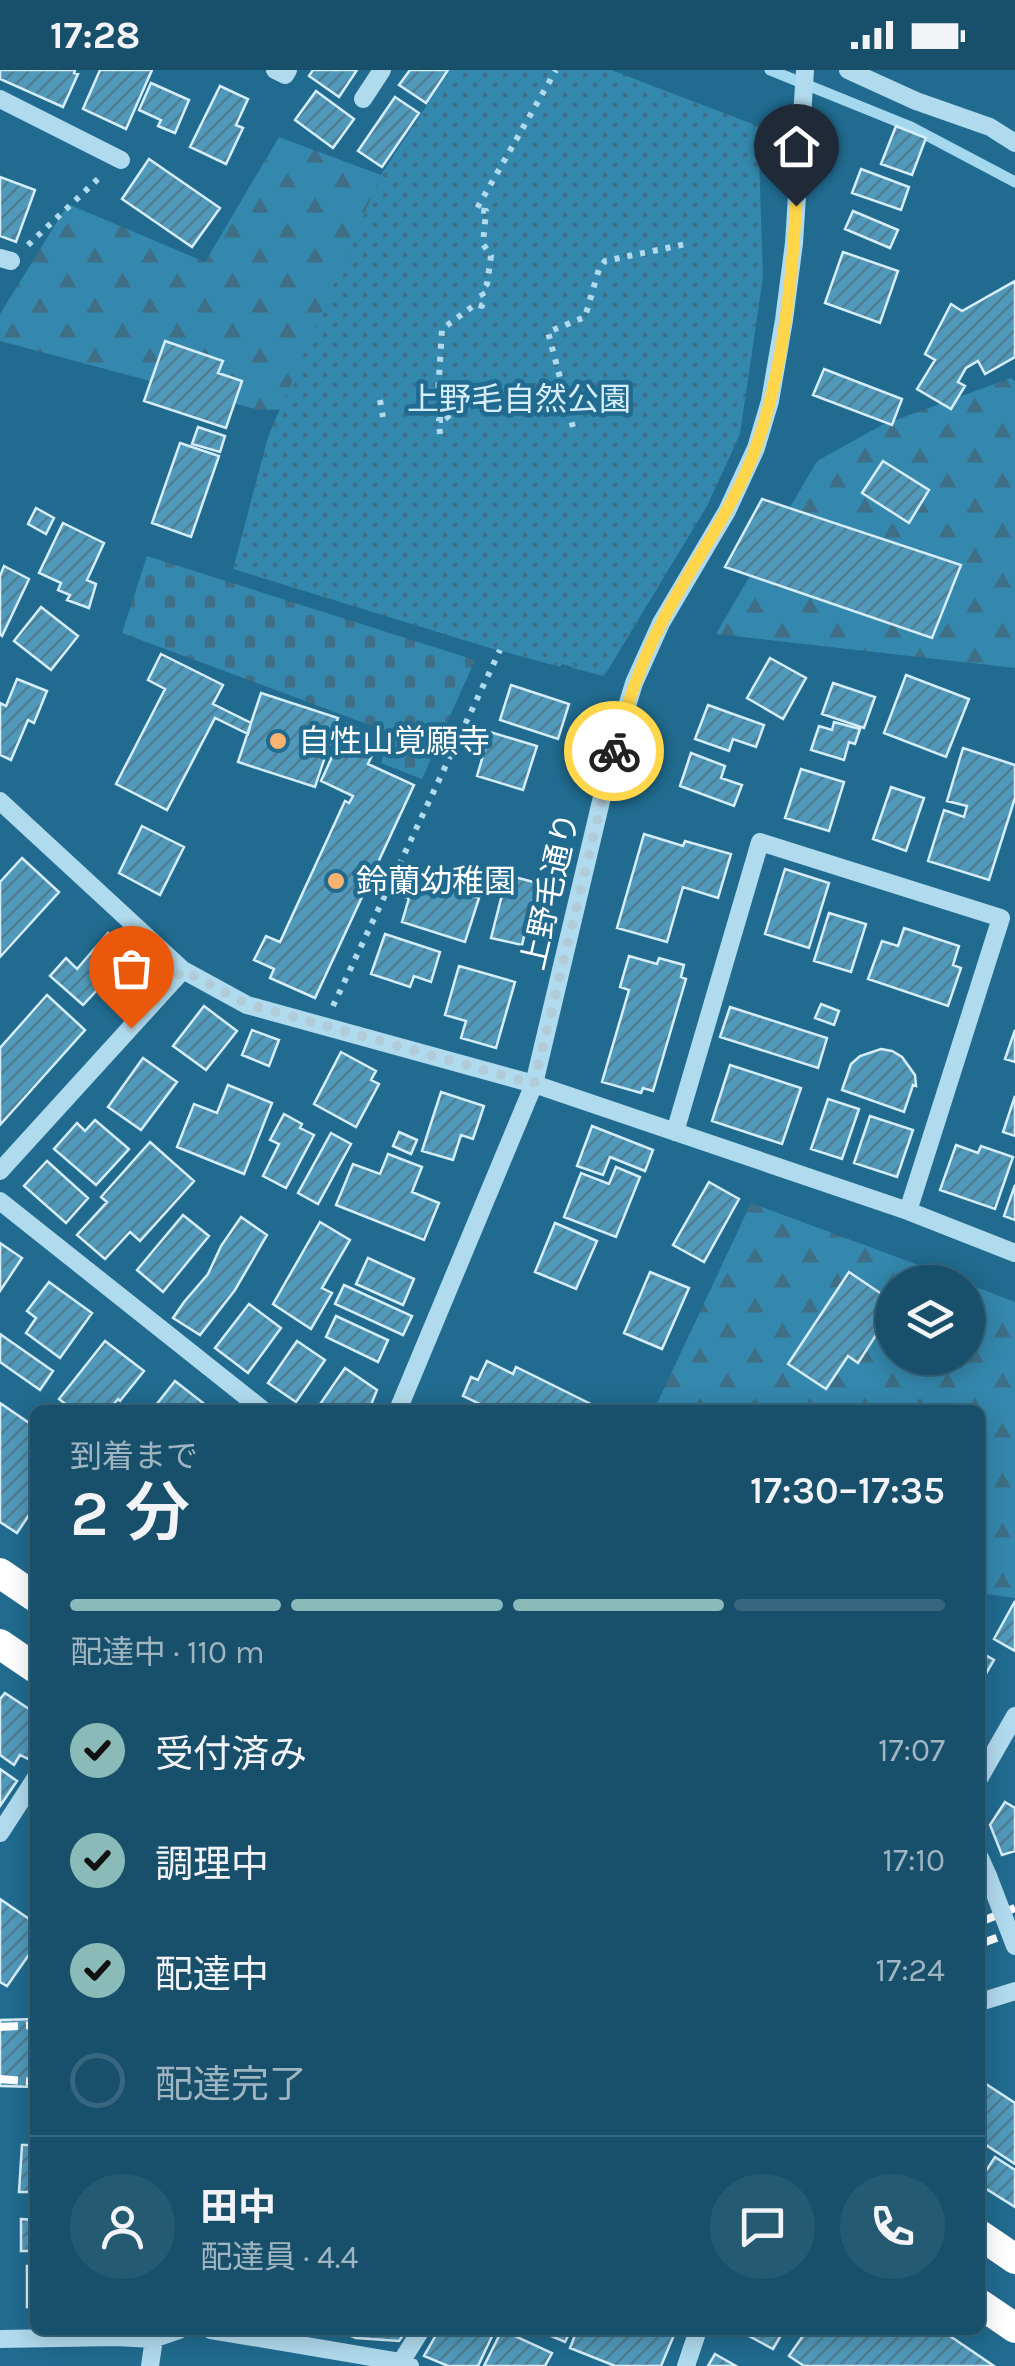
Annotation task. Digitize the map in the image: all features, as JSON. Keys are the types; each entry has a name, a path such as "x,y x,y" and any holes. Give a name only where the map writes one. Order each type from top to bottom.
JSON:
{"highway":[{"path":"0,1573 30,1594"},
{"path":"0,1644 30,1665"},
{"path":"985,2238 1015,2259"},
{"path":"985,2307 1015,2328"}],"street":[{"path":"275,70 286,75 288,70"},
{"path":"364,99 382,70"},
{"name":"上野毛通り","path":"400,1405 534,1084 611,759 634,683 661,623 727,511 756,448 770,401 784,320 794,242 805,70"},
{"path":"848,70 916,101 990,127 1015,143"},
{"path":"0,98 116,157"},
{"path":"0,802 183,970 247,1004 534,1084 908,1211 1015,1253"},
{"path":"675,1132 760,842 1001,918 908,1211"},
{"path":"0,1171 183,970"},
{"path":"0,1202 257,1405"},
{"path":"985,1768 1015,1716"},
{"path":"0,1834 30,1787"},
{"path":"985,1870 1015,1946"},
{"path":"985,2000 1015,1990"},
{"path":"0,2339 154,2335 150,2366"},
{"path":"240,2335 406,2364 419,2335"},
{"path":"686,2366 696,2335"}],"path":[{"path":"440,434 440,420 450,420 440,400 444,396 438,393 442,329 476,304 482,306 484,297 481,292 490,256 483,244 486,210 476,210 556,70"},
{"path":"5,259 98,180 116,157"},
{"path":"573,427 548,332 585,317 605,261 686,244"},
{"path":"380,400 383,417"},
{"path":"324,1025 500,650"}],"green space":[{"path":"450,70 616,73 735,425 708,504 604,676 572,668 652,436 319,409 259,410 0,341 0,314 68,204 205,262 279,137 381,175"},
{"name":"上野毛自然公園","path":"450,70 611,70 758,126 763,277 740,434 708,504 604,676 483,646 233,569 268,437 381,175"},
{"path":"1011,378 1015,381 1015,668 716,634 817,461 882,425"},
{"path":"147,556 475,660 422,779 381,763 391,733 122,633"},
{"path":"751,1203 918,1265 875,1265 875,1375 985,1375 985,1291 1015,1302 1015,1598 985,1594 985,1405 656,1405"}],"building":[{"path":"0,70 75,70 78,74 63,107 0,79"},
{"path":"100,70 152,70 126,129 83,109"},
{"path":"313,70 357,70 339,97 309,76"},
{"path":"410,70 448,70 426,103 399,85"},
{"path":"151,83 189,100 175,133 158,126 161,120 139,110"},
{"path":"220,86 248,99 236,125 243,128 226,164 190,147"},
{"path":"316,91 354,119 333,148 295,120"},
{"path":"395,97 419,113 382,167 358,151"},
{"path":"896,126 926,138 912,175 881,164"},
{"path":"149,159 220,208 192,247 122,199"},
{"path":"861,169 909,187 901,210 852,193"},
{"path":"0,177 35,190 16,242 0,236"},
{"path":"853,211 898,230 890,248 845,229"},
{"path":"843,252 898,271 880,323 825,303"},
{"path":"1015,281 1015,357 985,374 978,361 966,368 958,382 965,386 951,409 917,389 935,360 925,354 951,304 962,311"},
{"path":"165,341 223,361 218,373 242,381 226,428 144,401"},
{"path":"824,369 902,399 892,425 813,395"},
{"path":"198,427 225,436 220,452 192,444"},
{"path":"180,443 219,456 191,537 152,523"},
{"path":"883,461 929,490 909,523 862,493"},
{"path":"762,499 961,565 932,638 725,567"},
{"path":"36,508 54,518 46,534 28,524"},
{"path":"63,523 104,543 87,580 96,584 89,608 67,600 70,595 58,590 61,583 39,573"},
{"path":"4,566 29,579 2,636 0,576"},
{"path":"41,607 78,636 51,670 14,641"},
{"path":"161,654 223,685 213,704 251,723 248,734 215,718 167,810 116,784 165,689 148,680"},
{"path":"770,658 806,678 783,719 747,698"},
{"path":"906,675 969,699 946,757 884,733"},
{"path":"17,679 47,691 34,723 28,720 11,760 0,755 0,703 6,706"},
{"path":"833,683 875,697 864,728 822,714"},
{"path":"511,685 569,704 558,739 500,720"},
{"path":"261,693 338,718 315,787 238,762"},
{"path":"708,705 764,725 756,747 733,739 729,751 695,739"},
{"path":"834,722 860,729 855,744 849,742 844,760 811,750 819,726 832,730"},
{"path":"347,724 379,739 368,764 414,785 315,998 270,978 274,969 254,960 266,936 280,942 345,801 349,803 353,796 321,781"},
{"path":"490,732 537,746 523,790 477,776"},
{"path":"963,748 1015,765 1015,798 989,880 928,861 944,810 964,817 967,806 947,801"},
{"path":"691,753 725,766 721,778 742,785 734,806 680,786"},
{"path":"801,769 844,782 829,831 785,818"},
{"path":"891,787 924,798 906,851 873,839"},
{"path":"142,826 184,847 160,895 119,873"},
{"path":"644,834 731,854 718,898 683,887 667,942 617,928"},
{"path":"22,858 59,892 0,957 0,882"},
{"path":"785,869 829,883 809,948 765,934"},
{"path":"413,873 479,898 465,942 402,922"},
{"path":"507,875 537,883 522,945 491,938"},
{"path":"829,913 866,924 851,972 814,961"},
{"path":"904,928 959,946 953,965 961,968 948,1006 868,979 882,941 898,946"},
{"path":"108,933 152,972 120,1007 99,988 83,1005 50,976 66,958 77,969"},
{"path":"385,934 440,952 431,982 414,976 410,987 371,974"},
{"path":"629,956 657,964 659,958 684,965 681,977 686,979 653,1091 643,1088 641,1093 602,1082 629,990 620,987"},
{"path":"459,966 515,982 496,1048 461,1038 466,1021 445,1015"},
{"path":"47,995 85,1030 0,1125 0,1048"},
{"path":"821,1004 839,1011 834,1025 815,1018"},
{"path":"204,1006 237,1031 206,1070 173,1046"},
{"path":"730,1007 827,1038 818,1068 720,1037"},
{"path":"252,1030 279,1040 269,1066 242,1055"},
{"path":"1015,1030 1015,1062 1005,1059"},
{"path":"881,1049 902,1057 915,1075 916,1086 913,1085 904,1112 842,1090 851,1064 860,1056"},
{"path":"341,1052 376,1071 371,1080 379,1084 356,1127 314,1104"},
{"path":"143,1058 177,1082 141,1130 108,1107"},
{"path":"730,1065 801,1088 782,1144 712,1121"},
{"path":"228,1085 272,1103 244,1174 177,1147 194,1104 217,1113"},
{"path":"441,1092 484,1106 473,1139 461,1135 453,1160 422,1151"},
{"path":"1015,1096 1015,1136 1003,1132"},
{"path":"828,1099 859,1109 842,1159 811,1149"},
{"path":"284,1114 314,1135 286,1188 263,1176 279,1144 270,1140"},
{"path":"870,1116 913,1130 897,1177 854,1163"},
{"path":"95,1120 129,1149 96,1185 54,1149 77,1123 85,1131"},
{"path":"592,1126 653,1150 645,1171 610,1157 603,1175 577,1166"},
{"path":"399,1132 417,1140 411,1154 393,1146"},
{"path":"331,1133 351,1144 318,1204 298,1193"},
{"path":"150,1142 194,1181 140,1241 130,1232 105,1259 77,1235 107,1202 101,1197"},
{"path":"956,1145 978,1153 981,1146 1013,1157 995,1209 940,1190"},
{"path":"388,1154 422,1167 412,1192 439,1203 424,1240 336,1205 353,1164 380,1174"},
{"path":"47,1161 88,1198 66,1223 24,1186"},
{"path":"616,1167 640,1177 616,1237 564,1217 581,1173 609,1184"},
{"path":"709,1182 739,1199 704,1262 673,1245"},
{"path":"1015,1185 1015,1220 1004,1216"},
{"path":"183,1215 209,1236 163,1292 137,1270"},
{"path":"241,1217 267,1235 235,1290 200,1335 173,1318 208,1274"},
{"path":"320,1222 350,1240 322,1288 332,1293 311,1329 273,1304"},
{"path":"555,1223 597,1241 576,1289 535,1272"},
{"path":"0,1243 22,1258 0,1291"},
{"path":"368,1258 414,1279 403,1305 356,1284"},
{"path":"650,1272 689,1288 662,1349 624,1333"},
{"path":"849,1272 875,1290 875,1337 858,1363 848,1356 826,1389 788,1364"},
{"path":"49,1282 92,1313 60,1358 26,1333 36,1318 27,1311"},
{"path":"344,1285 412,1316 403,1335 335,1304"},
{"path":"249,1304 281,1328 248,1373 215,1348"},
{"path":"336,1316 388,1340 378,1362 326,1337"},
{"path":"0,1334 53,1371 40,1390 0,1362"},
{"path":"105,1341 144,1371 113,1405 67,1405 59,1399"},
{"path":"297,1341 325,1360 296,1402 268,1383"},
{"path":"487,1361 513,1374 516,1367 593,1405 482,1405 463,1396 471,1377 478,1380"},
{"path":"345,1368 377,1390 371,1405 319,1405"},
{"path":"175,1381 206,1405 156,1405"},
{"path":"0,1403 30,1424 30,1514 17,1533 0,1522"},
{"path":"1015,1601 1015,1651 994,1639"},
{"path":"985,1655 994,1660 985,1675"},
{"path":"5,1693 30,1710 30,1756 28,1759 20,1755 14,1765 0,1755 0,1699"},
{"path":"0,1769 17,1781 0,1806"},
{"path":"1005,1802 1015,1808 1015,1851 1002,1855 990,1825"},
{"path":"0,1899 30,1920 30,1953 7,1986 0,1982"},
{"path":"30,2019 30,2087 0,2086 0,2020"},
{"path":"985,2083 1015,2103 1015,2164 985,2144"},
{"path":"22,2145 30,2145 30,2192 19,2192"},
{"path":"995,2157 1015,2170 1015,2207 985,2188 985,2172"},
{"path":"21,2219 30,2220 30,2251 21,2251"},
{"path":"27,2266 30,2266 30,2307"},
{"path":"348,2335 403,2335 399,2341"},
{"path":"436,2335 493,2335 478,2366 448,2366 424,2356"},
{"path":"500,2335 513,2335 552,2353 545,2366 484,2366"},
{"path":"549,2335 568,2335 565,2342"},
{"path":"575,2335 674,2335 661,2366 615,2366 570,2348"},
{"path":"747,2335 781,2335 773,2349"},
{"path":"804,2335 948,2335 994,2366 804,2366 789,2356"},
{"path":"715,2354 736,2366 708,2366"}],"waterway":[{"path":"770,70 911,127 1015,182"}],"railway":[{"path":"985,1920 1015,1908"},
{"path":"985,1942 1015,1931"},
{"path":"0,2027 30,2025"},
{"path":"0,2079 30,2082"}],"way so far":[{"path":"131,1028 183,970 247,1004 534,1084 614,751"}],"place":[{"name":"自性山覚願寺","path":"278,741"},
{"name":"鈴蘭幼稚園","path":"336,881"}],"route":[{"path":"614,751 634,683 661,623 727,511 756,448 770,401 784,320 796,206"}]}
